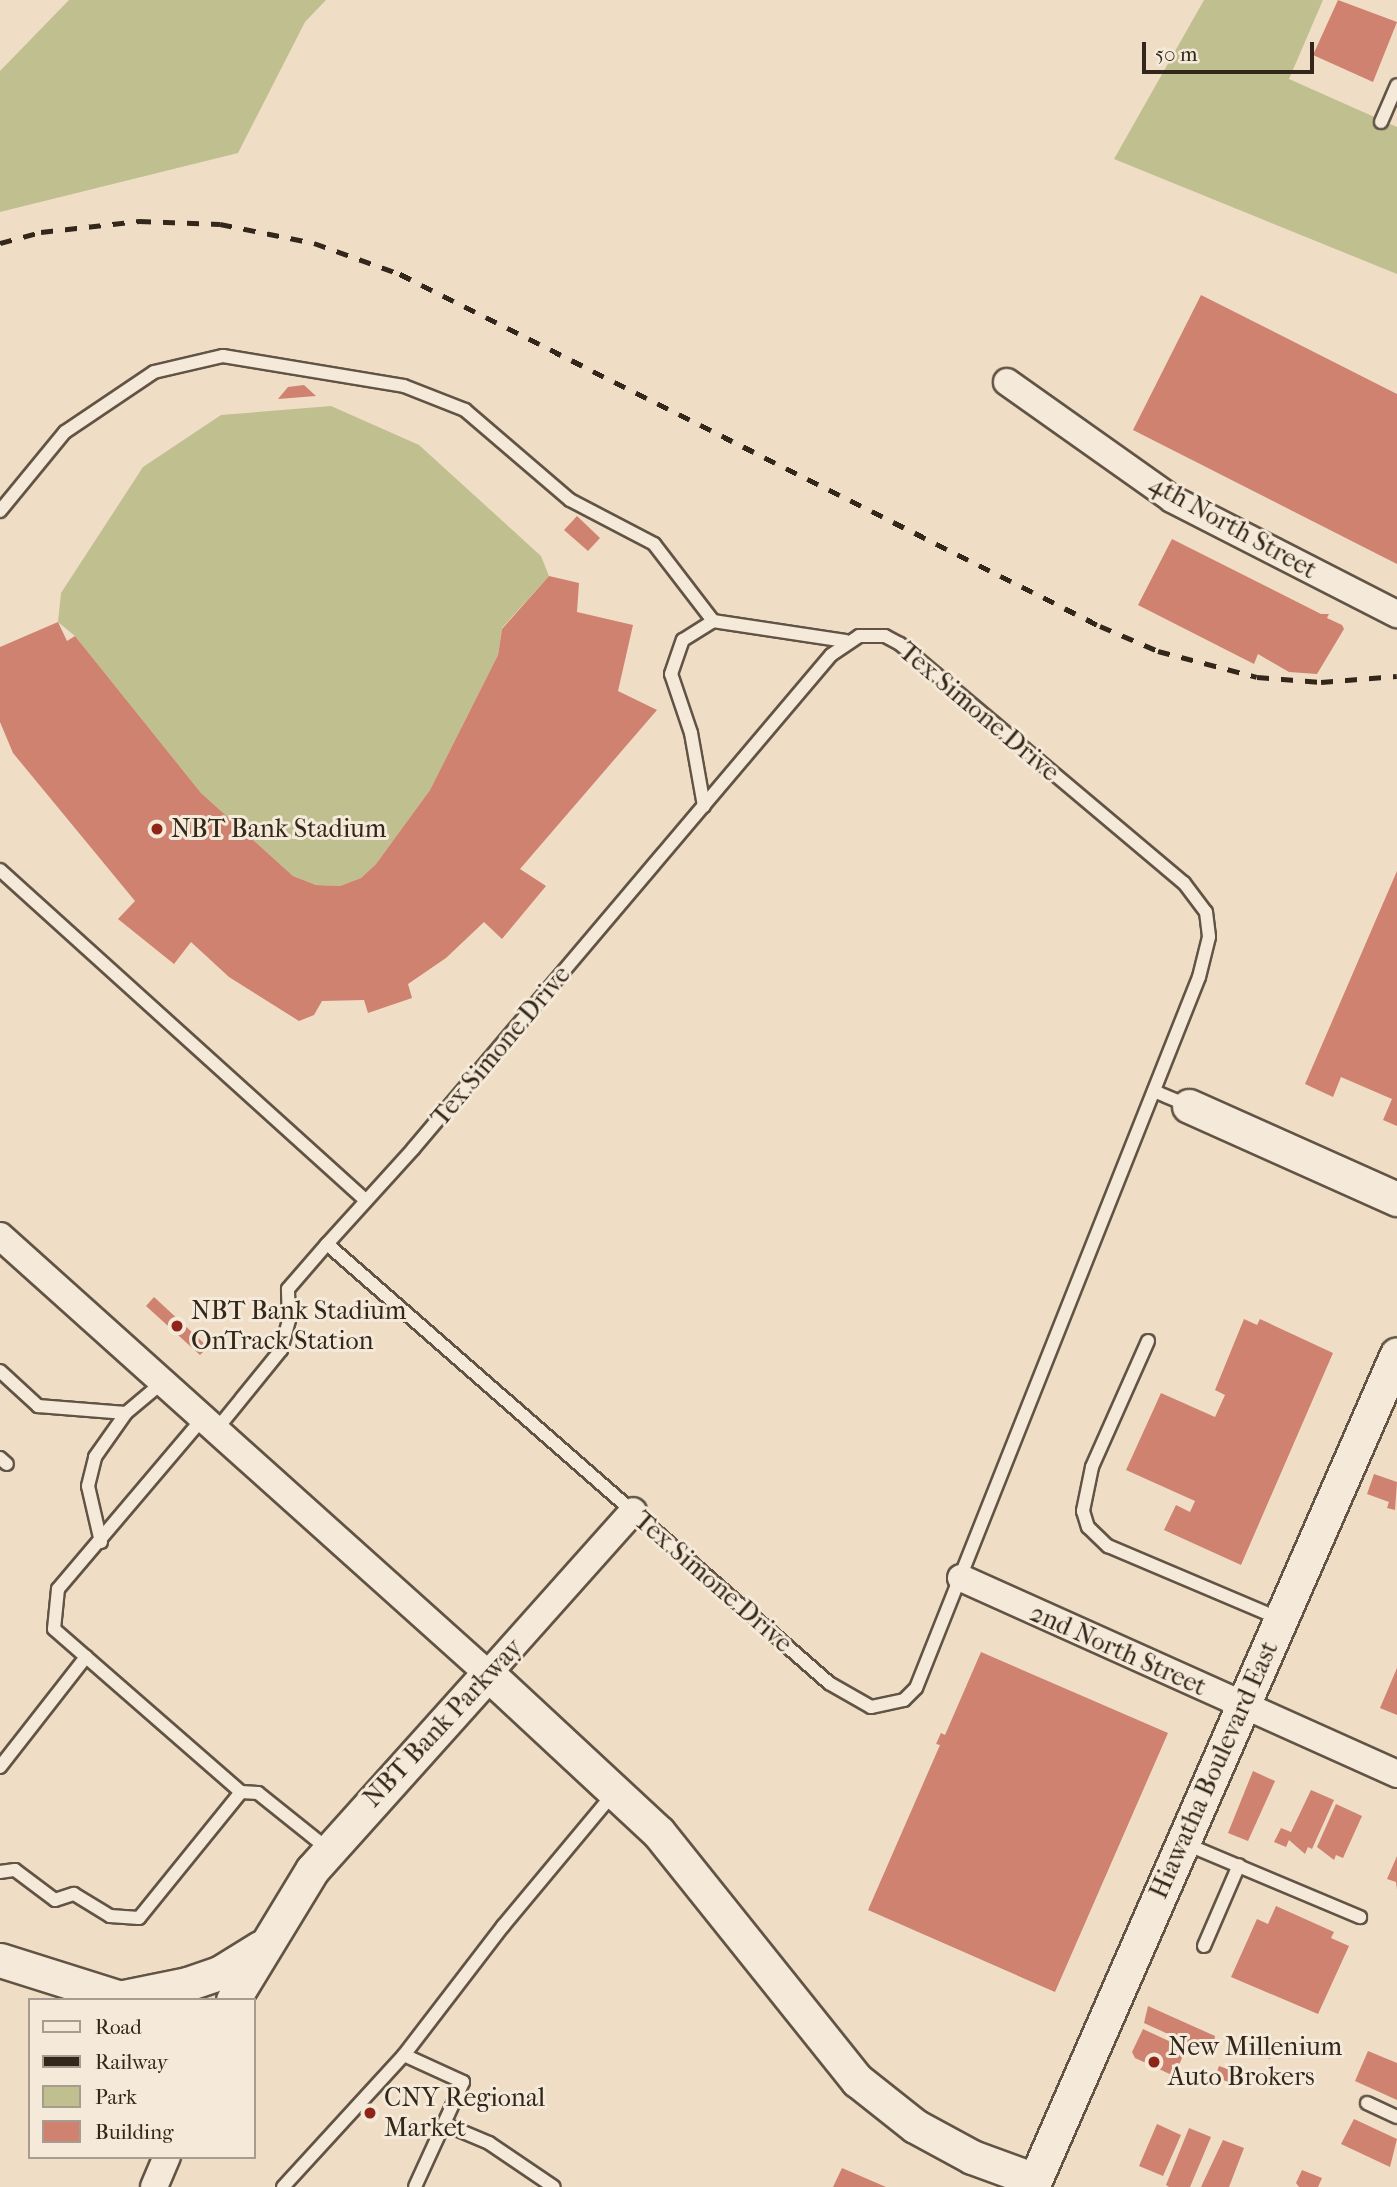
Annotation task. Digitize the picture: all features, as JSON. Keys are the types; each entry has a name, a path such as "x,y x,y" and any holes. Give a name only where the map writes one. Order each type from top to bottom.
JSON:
{"street":[{"name":"4th North Street","path":"1007,382 1172,499 1397,614"},
{"path":"1189,1106 1397,1199"},
{"path":"0,1236 617,1790 659,1833 857,2080 915,2126 972,2157 1039,2185"},
{"name":"Hiawatha Boulevard East","path":"1039,2185 1182,1842 1397,1354"},
{"name":"NBT Bank Parkway","path":"234,1998 265,1945 329,1850 633,1511"},
{"name":"2nd North Street","path":"961,1578 1397,1774"},
{"name":"NBT Bank Parkway","path":"127,1998 187,1984 221,1972 265,1945"},
{"name":"NBT Bank Parkway","path":"0,1960 120,1998"},
{"path":"155,2187 166,2159"}],"lane":[{"path":"1381,122 1397,85"},
{"path":"0,511 65,432 154,372 223,356 404,386 465,410 570,500 654,544 713,621"},
{"path":"704,806 691,733 671,674 683,640 713,621 846,641"},
{"name":"Tex Simone Drive","path":"859,636 885,636 900,644 1184,883 1206,912 1209,937 1199,977 916,1688 904,1700 871,1707 829,1683 327,1244 366,1202 704,806 846,641 859,636"},
{"path":"0,870 366,1202"},
{"path":"1154,1091 1189,1106"},
{"path":"327,1244 288,1289 289,1320 281,1350 209,1424 58,1589 54,1629 241,1792 258,1793 329,1850"},
{"path":"1149,1341 1092,1466 1083,1511 1088,1527 1108,1546 1280,1619"},
{"path":"0,1371 38,1406 127,1413"},
{"path":"101,1542 88,1486 95,1457 127,1413 163,1382"},
{"path":"0,1767 86,1657"},
{"path":"283,2187 404,2055 502,1926 617,1790"},
{"path":"0,1872 15,1870 55,1900 74,1894 110,1916 139,1918 241,1792"},
{"path":"1182,1842 1360,1917"},
{"path":"1204,1946 1238,1865"},
{"path":"404,2055 463,2082 415,2187"},
{"path":"1367,2103 1397,2117"},
{"path":"444,2124 489,2143 554,2187"}],"green space":[{"path":"69,0 326,0 305,22 238,153 0,212 0,71"},
{"path":"1204,0 1323,0 1289,79 1397,127 1397,274 1114,159"},
{"path":"331,406 419,445 541,556 549,576 502,628 498,655 430,790 376,864 361,878 340,886 316,885 293,876 201,793 75,636 58,622 61,593 143,467 221,415"}],"building":[{"path":"1338,0 1397,22 1373,82 1313,55"},
{"path":"1201,295 1397,394 1397,564 1133,430"},
{"path":"304,385 316,396 278,399 288,387"},
{"path":"577,516 600,538 588,551 564,530"},
{"path":"1172,539 1321,614 1329,614 1327,618 1342,625 1344,629 1317,674 1289,672 1258,654 1254,664 1138,605"},
{"name":"NBT Bank Stadium","path":"549,576 579,583 577,612 633,625 618,691 657,710 520,869 546,886 502,939 484,922 446,958 408,984 412,998 368,1013 364,1000 322,1001 314,1015 299,1021 229,977 191,942 174,964 118,919 135,901 13,753 0,722 0,647 58,622 67,641 75,636 201,793 293,876 316,885 340,886 361,878 376,864 430,790 498,655 502,629"},
{"path":"1397,871 1397,1126 1383,1120 1392,1099 1341,1077 1333,1097 1305,1084"},
{"name":"NBT Bank Stadium OnTrack Station","path":"154,1297 208,1347 200,1355 146,1306"},
{"path":"1244,1319 1257,1325 1260,1319 1333,1353 1241,1565 1164,1530 1176,1505 1190,1512 1195,1501 1126,1470 1161,1393 1215,1417 1225,1395 1215,1390"},
{"path":"1374,1474 1397,1482 1395,1510 1387,1508 1389,1502 1367,1494"},
{"path":"981,1652 1168,1733 1055,1992 868,1910 940,1745 936,1744 941,1733 945,1735"},
{"path":"1397,1668 1397,1715 1380,1708"},
{"path":"1253,1771 1275,1781 1248,1841 1228,1833"},
{"path":"1311,1790 1334,1800 1312,1849 1308,1847 1305,1854 1289,1840 1286,1847 1274,1842 1281,1828 1291,1832"},
{"path":"1336,1804 1362,1816 1343,1858 1336,1855 1334,1860 1317,1847"},
{"path":"1397,1856 1397,1890 1396,1882 1387,1879"},
{"path":"1276,1906 1334,1932 1331,1938 1349,1946 1318,2014 1231,1977 1257,1919 1268,1924"},
{"path":"1148,2006 1215,2036 1212,2054 1144,2023"},
{"path":"1143,2029 1186,2049 1174,2076 1135,2058 1132,2052"},
{"path":"1257,2040 1275,2048 1270,2059 1252,2050"},
{"path":"1368,2051 1397,2063 1397,2100 1355,2081"},
{"path":"1219,2066 1236,2072 1231,2083 1215,2077"},
{"path":"1354,2119 1397,2139 1390,2167 1341,2144"},
{"path":"1157,2124 1181,2135 1163,2176 1139,2166"},
{"path":"1189,2128 1211,2137 1190,2187 1169,2187 1166,2185"},
{"path":"1223,2140 1244,2148 1229,2187 1201,2187"},
{"path":"842,2168 886,2187 833,2187"},
{"path":"1302,2170 1322,2178 1318,2187 1299,2187 1296,2183"}],"railway":[{"path":"0,243 41,232 139,221 220,224 314,243 400,274 1100,626 1158,651 1257,677 1321,682 1397,676"}],"place":[{"name":"NBT Bank Stadium","path":"157,829"},
{"name":"NBT Bank Stadium OnTrack Station","path":"177,1326"},
{"name":"New Millenium Auto Brokers","path":"1154,2062"},
{"name":"CNY Regional Market","path":"370,2113"}]}
